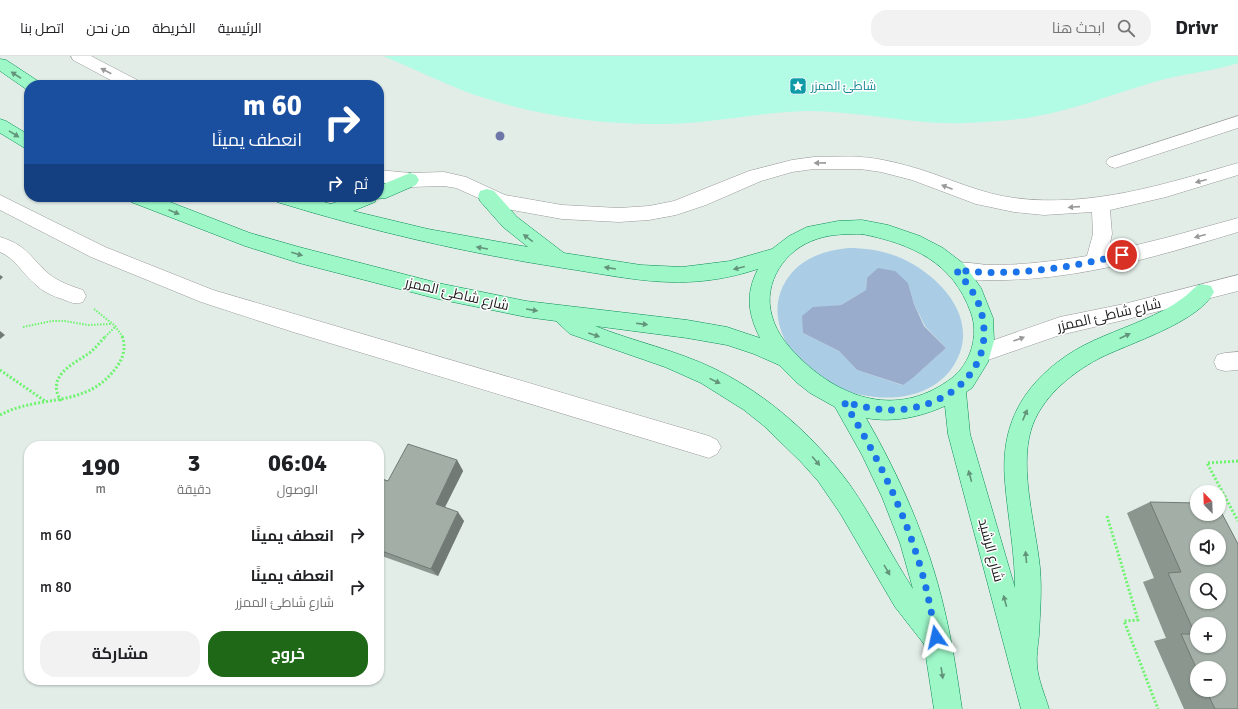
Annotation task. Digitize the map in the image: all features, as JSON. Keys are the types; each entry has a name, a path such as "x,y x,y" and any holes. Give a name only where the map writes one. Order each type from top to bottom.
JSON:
{"main road":[{"path":"0,64 24,80"},
{"path":"0,125 24,140"},
{"path":"384,191 410,180"},
{"path":"487,196 507,221 528,238 560,260"},
{"name":"شارع شاطئ الممزر","path":"151,202 245,239 299,255 467,298 561,315 681,328 727,336 762,348 784,358"},
{"path":"300,202 401,231 477,247 641,272 681,275 730,270 750,265 776,255 793,242 814,233 837,228 862,227 888,231 913,240 936,253 956,270 971,289 981,310 985,331 982,352 972,373 955,390 937,400 916,407 892,410 868,408 844,402 811,382 784,358 771,340 762,322 759,304 760,286 766,270 776,255"},
{"path":"331,212 356,202"},
{"path":"1023,666 1027,569 1019,505 1015,452 1020,427 1026,410 1046,384 1075,362 1180,310 1196,300 1204,292"},
{"path":"561,315 577,328 687,366 724,385 759,410 804,447 841,492 863,526 900,592 919,618 936,637"},
{"name":"شارع الرشيد","path":"955,390 959,434 1035,709"},
{"path":"844,402 865,436 885,475 917,556 928,594 948,709"}],"street":[{"path":"79,56 124,80"},
{"path":"1115,162 1238,122"},
{"path":"384,177 410,180 444,179 460,182 475,188 487,196 501,201 562,212 619,215 649,213 676,208 743,181 773,171 814,163 836,162 880,166 898,170 983,199 1014,205 1044,208 1071,208 1100,205 1166,190 1238,169"},
{"path":"0,202 98,252 208,296 709,447"},
{"path":"1094,262 1104,235 1104,223 1100,205"},
{"path":"956,270 987,273 1018,272 1094,262 1238,225"},
{"path":"0,244 10,248 22,257 42,279 57,289 76,296"},
{"name":"شارع شاطئ الممزر","path":"982,352 1060,326 1124,312 1238,283"}],"path":[{"path":"0,415 27,404 45,401 61,401 80,395 95,388 116,370 125,350 125,341 122,333 116,326 76,296"},
{"path":"23,327 52,321 65,321 88,325 113,324"},
{"path":"61,401 56,393 57,382 63,371 73,362 88,353 116,326"},
{"path":"0,370 45,401"},
{"path":"1238,461 1207,463 1238,521"},
{"path":"1107,516 1138,620 1124,621 1158,709"}],"shaded area":[{"path":"838,249 866,249 896,256 911,263 940,285 951,299 959,314 963,330 962,347 954,365 941,380 923,391 900,397 891,398 861,395 842,390 820,379 796,358 787,345 781,331 778,316 778,301 783,286 788,277 802,263 819,254","holes":["867,278 908,283 914,304 925,326 946,348 914,377 902,385 857,370 839,351 803,333 813,308 841,305 866,290"]},
{"path":"878,268 895,271 908,283 914,304 924,326 946,348 903,385 857,370 839,351 803,333 802,316 813,307 841,305 866,290 867,278"}],"sand":[{"name":"شاطئ الممزر","path":"383,56 1238,56 1238,63 1165,79 1052,113 1002,121 944,123 846,113 807,111 771,113 698,122 638,124 614,123 566,117 518,108 472,94"}],"building":[{"path":"408,444 457,460 436,504 458,512 431,569 384,552 384,480 388,481"},
{"path":"1150,502 1190,503 1190,521 1226,521 1238,544 1238,709 1215,709 1209,697 1226,697 1226,661 1193,661 1181,634 1190,634 1190,653 1226,653 1226,617 1190,617 1190,623 1168,573 1181,572"}],"place":[{"name":"شاطئ الممزر","path":"798,86"}],"route":[{"path":"936,637 928,594 906,525 885,475 872,449 844,402 868,408 892,410 916,407 937,400 955,390 972,373 982,352 985,331 981,310 971,289 956,270 987,273 1018,272 1094,262 1122,255"}]}
